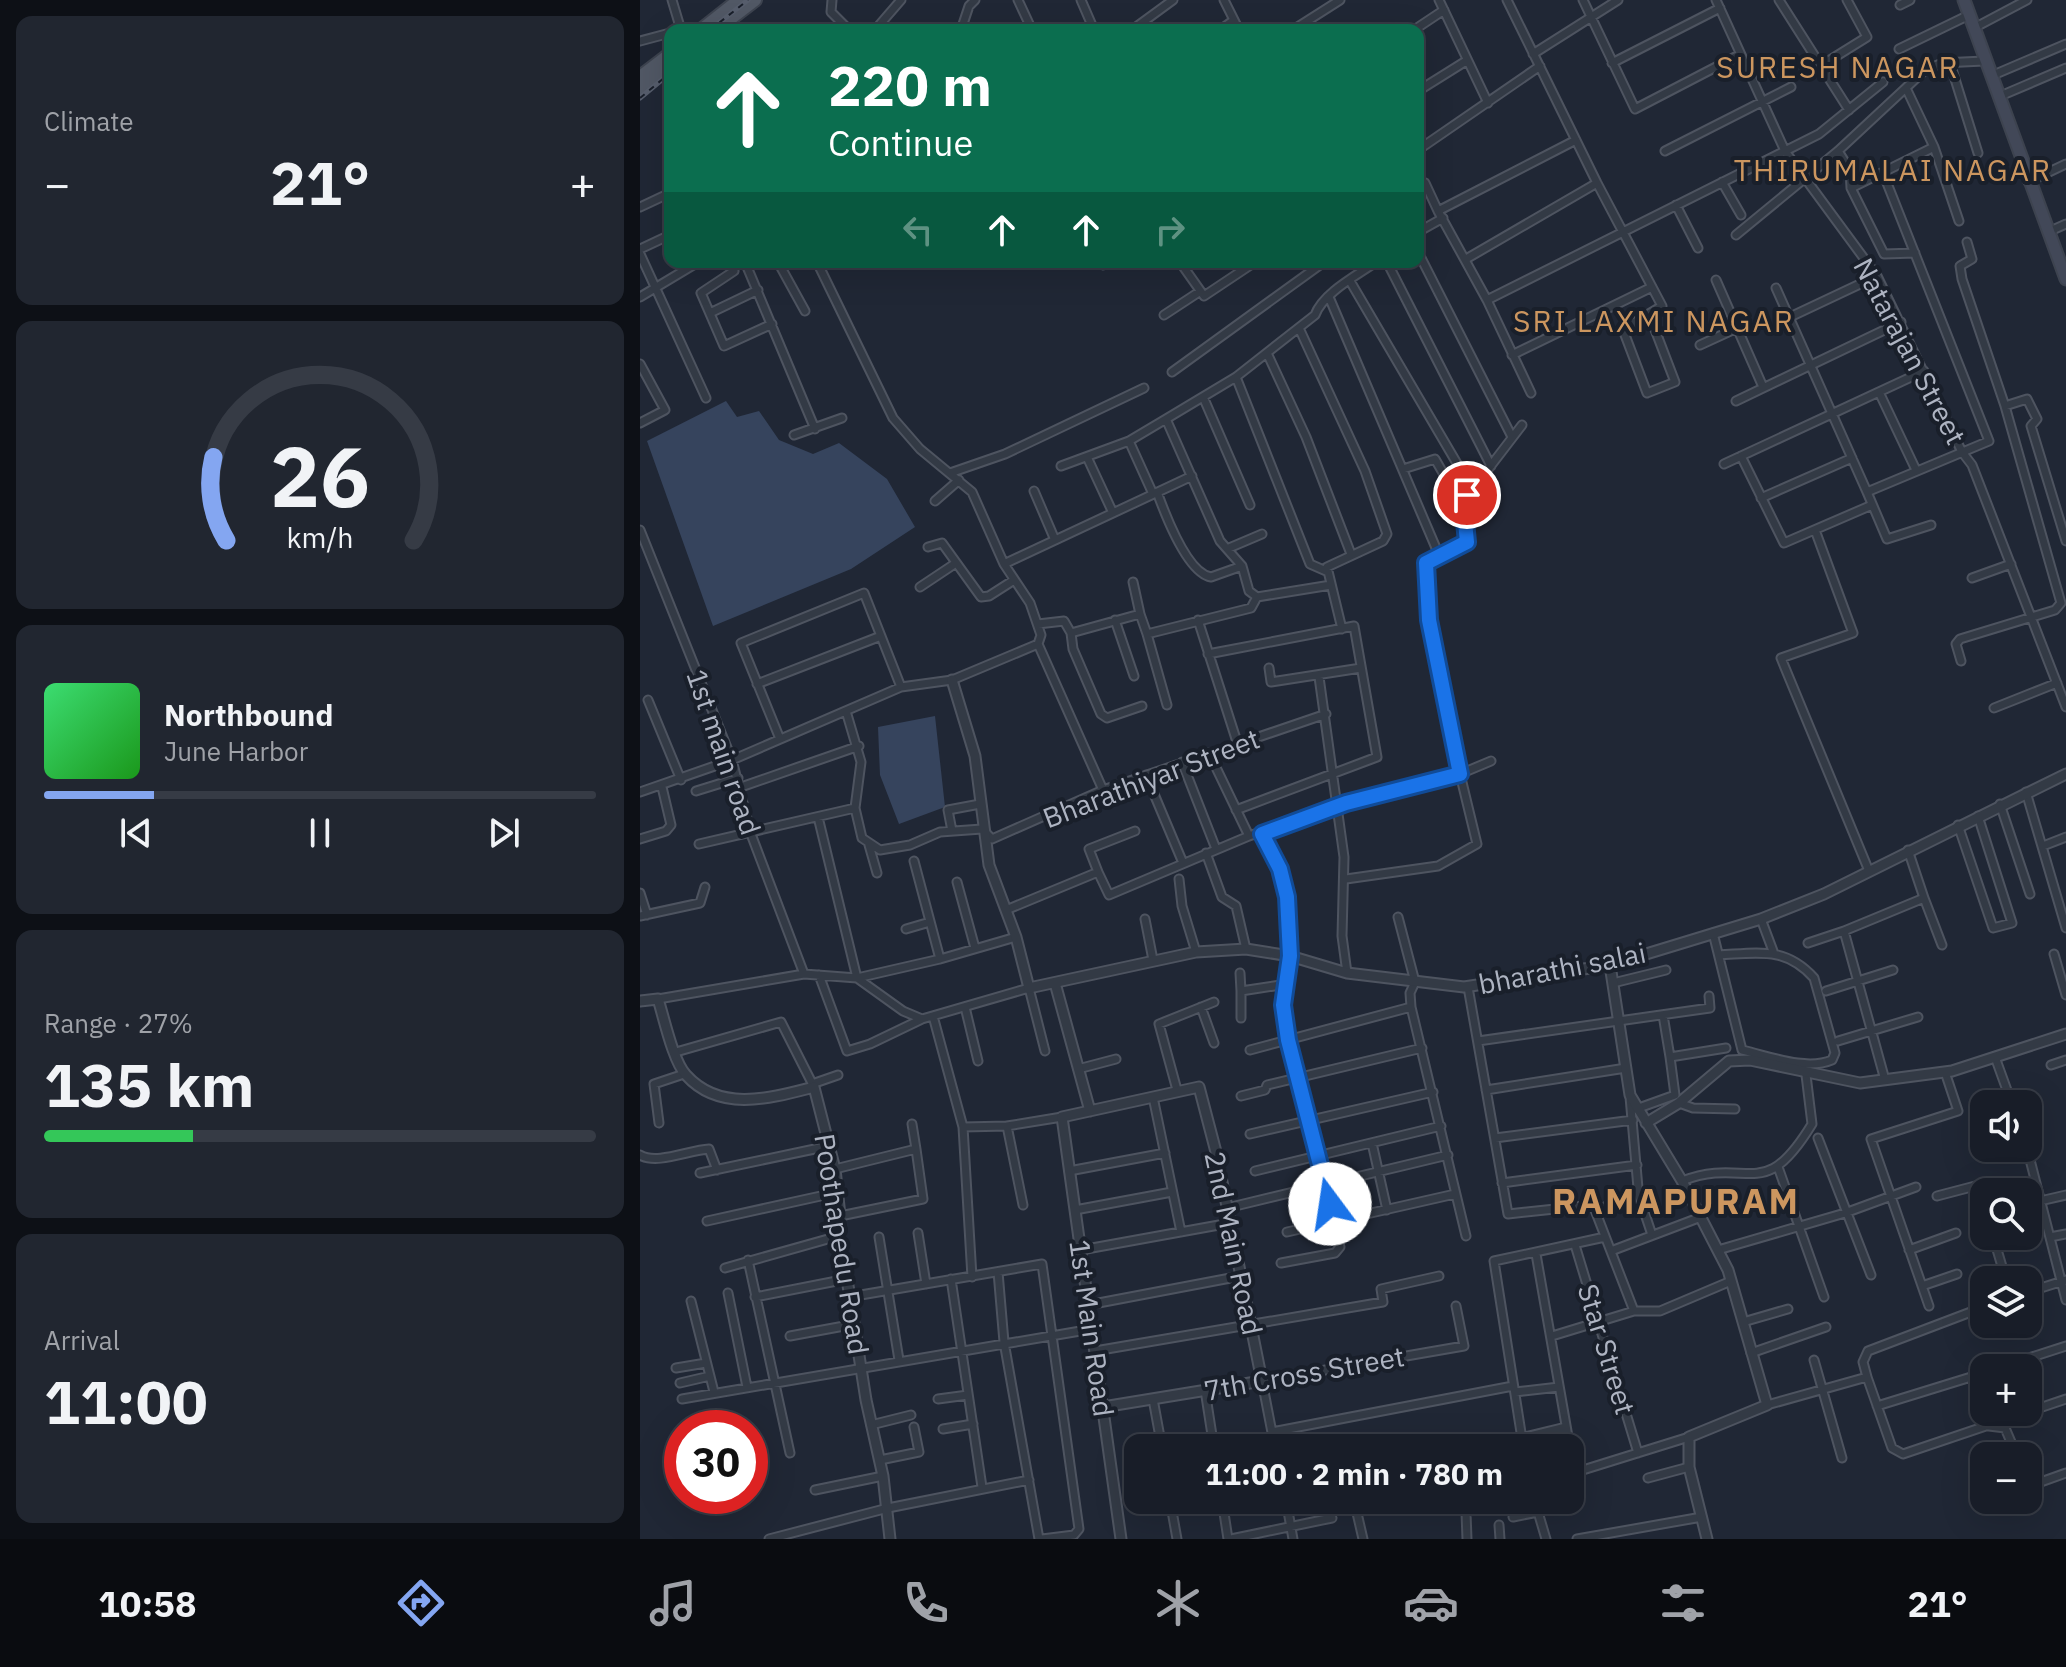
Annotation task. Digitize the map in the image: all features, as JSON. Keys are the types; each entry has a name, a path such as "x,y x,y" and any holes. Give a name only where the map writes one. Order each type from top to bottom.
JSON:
{"main road":[{"path":"709,24 739,0"},
{"path":"724,24 755,0"},
{"path":"1964,0 1989,77 2066,278"},
{"path":"640,77 664,59"},
{"path":"640,90 664,71"}],"street":[{"path":"672,0 679,24"},
{"path":"832,0 831,12 843,24"},
{"path":"880,24 901,0"},
{"path":"963,24 969,6 975,0"},
{"path":"1018,0 1029,24"},
{"path":"1081,0 1091,24"},
{"path":"1140,24 1173,0"},
{"path":"1224,0 1236,24"},
{"path":"1302,24 1340,0"},
{"path":"1439,0 1488,103"},
{"path":"1507,0 1597,183 1662,306 1627,327 1625,335 1647,393 1675,382 1649,314"},
{"path":"1583,0 1635,109 1739,55"},
{"path":"1533,54 1618,0"},
{"path":"1779,0 1849,110"},
{"path":"1822,65 1867,37 1847,0"},
{"path":"1900,5 1910,0"},
{"path":"1974,28 2027,0"},
{"path":"1612,63 1718,4"},
{"name":"Natarajan Street","path":"1718,4 1785,151 1877,276 1962,452 1972,465 2066,707"},
{"path":"1423,24 1444,10"},
{"path":"1899,49 1969,15"},
{"path":"1228,24 1234,20"},
{"path":"640,41 664,35"},
{"path":"1989,77 2066,44"},
{"path":"1424,87 1466,61"},
{"path":"1736,235 1838,151 1932,66 1984,61"},
{"path":"1950,63 1978,153"},
{"path":"1424,146 1540,66"},
{"path":"1997,97 2066,68"},
{"path":"1487,300 1819,134 1883,82"},
{"path":"1665,151 1791,87"},
{"path":"1906,88 1934,147 1959,221"},
{"path":"1424,228 1441,215 1576,140"},
{"path":"1851,188 1934,147"},
{"path":"1838,151 1850,170 1851,188 1884,254 1915,253"},
{"path":"2028,183 2066,164"},
{"path":"1867,492 1987,442 1989,438 1883,173"},
{"path":"1722,182 1741,215"},
{"path":"1425,183 1487,300 1531,393"},
{"path":"1466,259 1597,183"},
{"path":"640,207 664,196"},
{"path":"1676,205 1698,248"},
{"path":"2048,232 2066,224"},
{"path":"664,238 640,251 706,398"},
{"path":"1961,661 1956,644 1960,639 2032,618 2058,608 2061,603 2005,406 1962,279 1960,266 1972,259 1967,242"},
{"path":"1424,264 1512,437"},
{"path":"640,297 688,268"},
{"path":"733,268 734,271 701,291 726,348 772,324"},
{"path":"748,268 815,429"},
{"path":"781,268 805,311"},
{"path":"820,268 893,418 920,449 972,492 1004,564 1038,624 1041,635 1038,644 1103,790"},
{"path":"1184,268 1200,293 1208,295 1246,268"},
{"path":"1172,372 1316,268"},
{"path":"1061,466 1129,441 1204,399 1299,328 1329,297 1367,268"},
{"path":"1390,268 1491,466"},
{"path":"1790,317 1877,276"},
{"path":"1716,280 1763,387"},
{"path":"1350,281 1472,489"},
{"path":"1512,355 1652,287"},
{"path":"1776,288 1834,413 1887,539 1931,525"},
{"path":"710,313 758,290"},
{"path":"1164,315 1200,293"},
{"path":"1329,297 1439,555"},
{"path":"1736,401 1901,322"},
{"path":"1299,328 1360,459 1386,531 1383,541 1351,554 1327,567 1326,571"},
{"path":"1700,345 1737,328"},
{"path":"1267,353 1306,437 1351,554"},
{"path":"640,364 665,410 640,423"},
{"path":"1724,464 1924,371"},
{"path":"1236,377 1310,564 1326,571 1342,629"},
{"path":"950,473 1005,454 1144,388"},
{"path":"1879,392 1916,470"},
{"path":"1204,399 1250,505"},
{"path":"2005,406 2027,399 2037,419 2031,426 2066,541"},
{"path":"794,435 842,418"},
{"path":"1166,419 1220,541 1242,566 1249,591 1257,597 1331,585"},
{"path":"1346,879 1438,866 1477,844 1429,620 1426,563 1468,539 1463,502 1522,425"},
{"path":"1129,441 1168,521 1198,572 1211,577 1242,566"},
{"path":"1741,456 1784,543 1872,505"},
{"path":"1087,457 1113,513"},
{"path":"1761,498 1852,458"},
{"path":"1403,469 1435,459 1464,508"},
{"path":"1004,564 1192,476"},
{"path":"935,501 959,480"},
{"path":"1034,491 1055,540"},
{"name":"1st main road","path":"640,530 644,548 732,760 751,834 804,974"},
{"path":"1815,530 1853,633 1781,658 1869,871"},
{"path":"1229,548 1262,534"},
{"path":"928,547 941,542 981,597 989,596 1014,580"},
{"path":"920,587 956,563"},
{"path":"1972,578 2011,564"},
{"path":"1133,582 1167,705"},
{"path":"780,739 741,643 864,593 901,687"},
{"path":"1147,634 1251,608 1257,597"},
{"path":"1071,633 1140,614"},
{"path":"1038,624 1058,619 1069,625 1073,649 1101,714 1107,718 1142,706"},
{"path":"1115,620 1134,676"},
{"path":"1198,620 1237,742"},
{"path":"1208,654 1354,626 1377,757 1236,810"},
{"path":"757,684 881,636"},
{"path":"640,792 662,787 732,760 901,687 952,680 1038,644"},
{"path":"1269,668 1271,682 1319,677 1361,668"},
{"path":"1319,677 1346,879 1342,936 1347,973"},
{"path":"952,680 975,756 989,865 1016,937 1045,1051"},
{"path":"1994,708 2057,683"},
{"path":"648,700 681,780"},
{"path":"846,711 859,746 861,762 855,808 859,831 868,843 877,873"},
{"name":"Bharathiyar Street","path":"982,829 992,839 1103,790 1326,714"},
{"path":"696,791 739,783 859,746"},
{"path":"1209,753 1249,836"},
{"path":"1135,831 1089,849 1109,895 1249,836 1337,806 1460,774 1491,761"},
{"path":"1182,762 1216,849"},
{"name":"bharathi salai","path":"1029,988 1196,952 1246,949 1290,956 1347,973 1468,987 1610,965 1761,919 1869,871 1977,815 2066,774"},
{"path":"1146,775 1183,863"},
{"path":"640,839 666,831 671,825 662,787"},
{"path":"2026,792 2066,928"},
{"path":"952,831 948,810 980,804"},
{"path":"2000,804 2030,894"},
{"path":"699,844 855,808"},
{"path":"1958,825 1993,928 2012,923 1977,815"},
{"path":"818,817 857,978 903,1011 922,1019"},
{"path":"868,843 880,850 910,845 940,832 982,829"},
{"path":"1262,834 1280,869 1287,897 1290,956 1283,1005 1288,1040 1340,1247 1337,1251 1281,1263"},
{"path":"2043,846 2066,837"},
{"path":"1908,850 1942,945"},
{"path":"1206,853 1222,897 1236,906 1246,949"},
{"path":"914,861 940,959"},
{"path":"1006,910 1098,872"},
{"path":"1179,879 1182,906 1196,952"},
{"path":"957,882 975,948"},
{"path":"640,893 643,915 700,903 705,887"},
{"path":"2057,894 2066,891"},
{"path":"1808,943 1924,898"},
{"path":"1398,917 1415,982 1410,993 1411,1007 1466,1236"},
{"path":"1145,919 1153,960"},
{"path":"1713,933 1742,1050 1821,1065 1832,1060 1835,1053 1814,978 1773,951 1761,919"},
{"path":"906,929 930,922"},
{"path":"1844,931 1885,1080"},
{"path":"640,1001 804,974 857,978 1016,937"},
{"path":"1719,955 1773,951"},
{"path":"2054,954 2066,995"},
{"path":"1610,965 1630,1095 1637,1190 1652,1235"},
{"path":"1613,983 1666,970"},
{"path":"1826,991 1893,970"},
{"path":"1240,973 1241,1018"},
{"path":"819,975 847,1051 870,1044 922,1019 1029,988"},
{"path":"1055,983 1090,1111"},
{"path":"1241,991 1287,984"},
{"path":"1468,987 1508,1214 1593,1205 1634,1311"},
{"path":"1478,1041 1710,1008 1709,996"},
{"path":"658,999 684,1074 707,1091 733,1101 768,1099 838,1075"},
{"path":"963,1127 1007,1126 1062,1117 1177,1090 1159,1024 1214,1002"},
{"path":"965,1007 978,1061"},
{"path":"1201,1007 1214,1043"},
{"path":"1250,1050 1411,1007"},
{"path":"1636,1109 1675,1095 1663,1015"},
{"path":"933,1016 963,1127 972,1277"},
{"path":"1838,1041 1918,1017"},
{"path":"676,1052 781,1022 813,1086"},
{"path":"1646,1123 1679,1103 1729,1061 1750,1060 1806,1075 1860,1083 1945,1072 2066,1034"},
{"path":"1241,1096 1297,1078 1422,1048"},
{"path":"1670,1057 1726,1048"},
{"path":"1995,1057 2007,1090"},
{"path":"1078,1069 1116,1059"},
{"path":"2051,1065 2066,1060"},
{"path":"1486,1090 1626,1068"},
{"path":"1929,1306 1871,1139 1958,1111 1945,1072"},
{"path":"659,1123 654,1084 684,1074"},
{"path":"1682,1181 1710,1172 1762,1175 1778,1167 1812,1124 1806,1075"},
{"name":"Poothapedu Road","path":"813,1086 839,1192 840,1216 835,1237 847,1279 871,1425 883,1476 890,1539"},
{"name":"2nd Main Road","path":"1177,1090 1199,1087 1272,1432"},
{"path":"1250,1134 1433,1092"},
{"path":"1630,1095 1682,1181 1718,1250 1731,1281 1767,1405"},
{"path":"1153,1097 1181,1232"},
{"path":"1679,1103 1693,1108 1735,1109"},
{"name":"1st Main Road","path":"1062,1117 1121,1539"},
{"path":"1495,1138 1633,1120"},
{"path":"840,1216 923,1199 912,1124"},
{"path":"1007,1126 1023,1205"},
{"path":"1255,1171 1441,1126"},
{"path":"1818,1138 1871,1275"},
{"path":"1372,1143 1387,1210"},
{"path":"700,1173 829,1146"},
{"path":"640,1155 646,1159 709,1149 717,1170"},
{"path":"835,1169 916,1149"},
{"path":"1069,1171 1165,1153"},
{"path":"1227,1208 1448,1155"},
{"path":"1502,1183 1637,1165"},
{"path":"1778,1167 1824,1297"},
{"path":"1718,1250 1845,1213 1916,1187"},
{"path":"1937,1196 1970,1187"},
{"path":"1596,1212 1637,1190"},
{"path":"707,1221 839,1192"},
{"path":"1075,1210 1172,1192"},
{"path":"1287,1232 1455,1194"},
{"path":"2042,1201 2066,1195"},
{"path":"2042,1208 2066,1300"},
{"path":"1611,1251 1701,1217"},
{"path":"1081,1250 1230,1223"},
{"path":"918,1233 926,1284"},
{"path":"1909,1250 1956,1233"},
{"path":"2050,1237 2066,1234"},
{"path":"725,1268 835,1237"},
{"path":"879,1237 899,1360"},
{"path":"1521,1434 1494,1261 1605,1237"},
{"name":"Star Street","path":"1575,1245 1638,1453"},
{"path":"1536,1254 1567,1434"},
{"path":"748,1260 790,1453"},
{"path":"849,1297 1042,1264 1079,1529 1077,1534 1041,1539 1004,1342 998,1272"},
{"path":"1922,1286 1957,1274"},
{"path":"1088,1305 1241,1276"},
{"path":"1095,1351 1251,1327 1383,1302 1381,1289 1439,1276"},
{"path":"755,1297 847,1279"},
{"path":"951,1279 982,1487"},
{"path":"1552,1336 1634,1311 1660,1311 1731,1281"},
{"path":"2042,1288 2063,1281"},
{"path":"728,1293 747,1387"},
{"path":"691,1301 714,1392"},
{"name":"7th Cross Street","path":"1103,1407 1464,1346 1456,1306"},
{"path":"1743,1322 1788,1309"},
{"path":"1970,1312 1868,1351 1863,1362 1892,1448 1899,1454 1989,1426"},
{"path":"790,1336 855,1324"},
{"path":"1751,1353 1826,1327"},
{"path":"682,1399 1092,1329"},
{"path":"2041,1354 2066,1346"},
{"path":"1814,1360 1842,1458"},
{"path":"676,1368 706,1363"},
{"path":"680,1383 710,1376"},
{"path":"1584,1470 1689,1437 1767,1405 1867,1377"},
{"path":"1877,1406 1970,1378"},
{"path":"1272,1432 1514,1389 1559,1387"},
{"path":"1205,1390 1212,1434"},
{"path":"938,1399 968,1395"},
{"path":"1153,1399 1159,1434"},
{"path":"2042,1407 2066,1399"},
{"path":"871,1425 911,1415"},
{"path":"943,1429 973,1424"},
{"path":"880,1460 919,1452 914,1427"},
{"path":"1540,1434 1566,1427"},
{"path":"1689,1437 1689,1467 1707,1539"},
{"path":"1648,1478 1689,1467"},
{"path":"2042,1482 2066,1473"},
{"path":"815,1490 883,1476"},
{"path":"769,1539 888,1508 1029,1480"},
{"path":"1513,1517 1538,1512 1543,1519 1546,1539"},
{"path":"1173,1514 1177,1539"},
{"path":"1225,1514 1230,1539 1332,1518"},
{"path":"1289,1514 1293,1539"},
{"path":"1357,1514 1363,1539"},
{"path":"1466,1514 1467,1539"},
{"path":"1577,1539 1702,1517"},
{"path":"1499,1525 1500,1539"},
{"path":"809,1528 811,1539"}],"water":[{"path":"726,401 737,417 759,411 779,440 813,454 839,443 887,479 915,527 851,569 713,626 647,441"},
{"path":"935,716 945,807 899,824 880,775 878,727"}],"railway":[{"path":"718,24 748,0"},
{"path":"640,98 664,78"}],"district":[{"name":"SURESH NAGAR","path":"1838,66"},
{"name":"THIRUMALAI NAGAR","path":"1893,169"},
{"name":"SRI LAXMI NAGAR","path":"1654,320"},
{"name":"RAMAPURAM","path":"1676,1200"}],"route":[{"path":"1330,1204 1288,1040 1283,1005 1290,956 1287,897 1280,869 1262,834 1346,803 1460,774 1429,620 1426,563 1467,542 1463,502 1467,495"}]}
